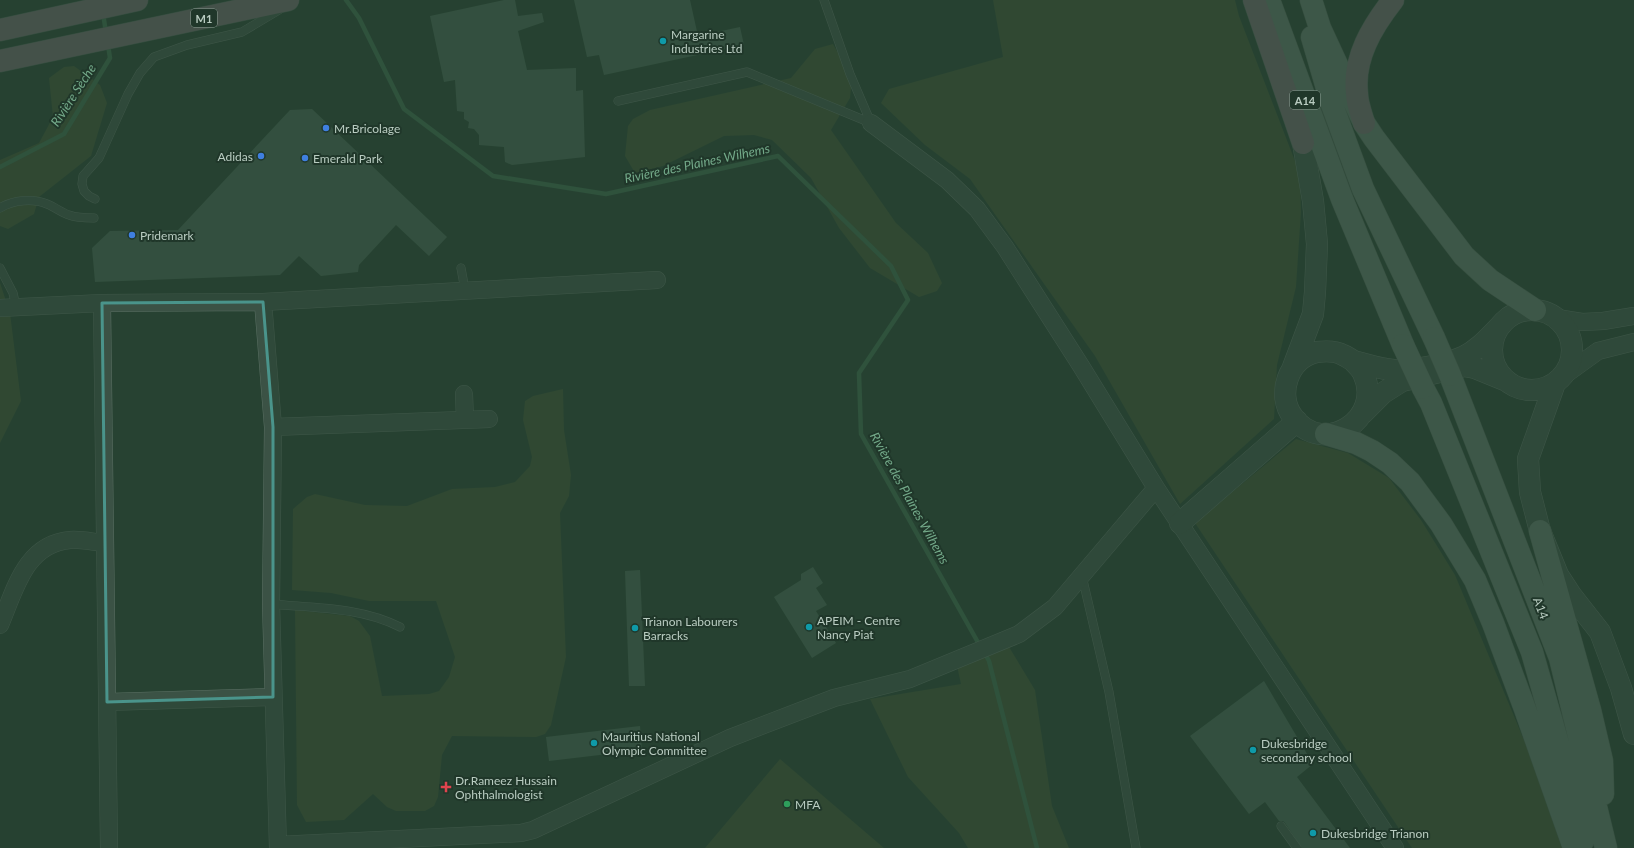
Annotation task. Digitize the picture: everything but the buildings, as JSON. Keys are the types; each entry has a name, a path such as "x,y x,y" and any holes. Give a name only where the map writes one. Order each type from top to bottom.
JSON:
{"highway":[{"path":"0,30 136,0"},
{"name":"M1","path":"0,61 288,0"},
{"path":"1254,0 1303,143"},
{"path":"1364,123 1356,93 1358,68 1363,47 1378,19 1393,0"}],"main road":[{"path":"1269,0 1303,143"},
{"name":"A14","path":"1269,0 1342,199 1403,344 1434,411 1532,652 1579,817 1584,848"},
{"path":"1306,4 1320,28 1364,123 1404,178 1464,256 1490,280 1535,310"},
{"name":"A14","path":"1306,4 1331,102 1363,189 1434,338 1450,376 1560,658 1605,842"},
{"path":"1326,434 1356,443 1372,451 1390,463 1410,482 1440,524 1475,580 1493,623 1525,709 1574,848"},
{"path":"1540,531 1590,710 1602,761 1605,842"}],"street":[{"path":"871,123 947,180 977,209 1006,247 1156,488 1394,848"},
{"path":"1303,143 1313,201 1317,244 1315,292 1312,314 1293,367 1287,379 1285,392 1287,406 1297,421 1303,427 1316,433 1326,434 1343,431 1355,424 1363,413 1383,393 1402,381 1464,366 1475,368 1507,381"},
{"path":"6,308 102,303 263,302 657,280"},
{"path":"263,302 273,426 273,698 278,846 521,833 533,830 730,738 834,698 910,679 1019,634 1055,607 1156,488"},
{"path":"102,303 109,848"},
{"path":"1354,362 1394,370 1429,367 1463,357 1478,347 1510,316 1522,311 1535,310 1548,313 1557,318 1582,322 1603,321 1634,316"},
{"path":"1557,318 1567,330 1572,342 1572,354 1569,367 1558,380 1528,459 1530,492 1540,531 1558,574 1571,595 1600,632 1621,688 1634,734"},
{"path":"1500,326 1494,338 1492,352 1495,365 1502,377 1513,385 1526,390 1540,390 1558,380 1598,351 1634,342"},
{"path":"1293,367 1303,358 1315,353 1329,351 1342,354 1354,362 1363,372 1368,386 1368,400 1363,413"},
{"path":"464,394 465,420"},
{"path":"273,426 490,419"},
{"path":"1180,524 1297,421"},
{"path":"0,625 22,574 32,558 45,548 70,540 104,543"},
{"path":"107,702 273,698"}],"lane":[{"path":"95,199 89,196 84,190 82,184 83,176 99,158 128,94 140,73 154,57 187,44 242,32 297,0"},
{"path":"824,0 850,74 871,123"},
{"path":"618,101 747,72 871,123"},
{"path":"0,208 30,200 46,204 70,216 94,218"},
{"path":"0,268 10,285 6,308"},
{"path":"461,268 464,290"},
{"path":"1082,576 1109,692 1136,848"},
{"path":"272,604 359,612 385,620 400,627"},
{"path":"1281,826 1297,848"}],"highlighted area":[{"path":"263,302 273,427 273,697 107,702 102,303"}],"green space":[{"path":"993,0 1235,0 1239,16 1300,174 1301,212 1296,287 1277,365 1274,419 1180,504 1095,356 970,179 925,145 881,103 889,89 1003,57"},
{"path":"833,44 852,78 850,98 831,130 896,223 928,253 942,283 937,291 919,297 870,268 839,228 811,178 772,140 754,135 724,136 663,166 635,173 625,156 628,126 633,119 650,110 791,78 815,49"},
{"path":"74,66 100,85 107,103 91,156 39,197 34,214 8,229 0,226 0,160 39,143 53,117 49,78 64,67"},
{"path":"0,283 10,313 21,401 0,443"},
{"path":"563,389 564,430 571,475 569,496 560,513 566,657 551,725 545,734 536,737 452,736 442,755 438,797 434,806 425,811 396,811 387,807 373,794 344,820 306,822 297,805 295,610 350,616 359,621 370,636 382,696 429,694 439,691 449,677 455,657 436,601 369,601 331,593 292,590 293,509 307,497 315,494 365,505 407,506 452,489 495,487 515,482 530,466 532,457 523,420 525,401 533,396"},
{"path":"1296,439 1348,453 1389,478 1421,520 1455,575 1532,759 1562,848 1412,848 1195,523"},
{"path":"1006,642 1035,690 1052,806 1069,848 968,848 959,833 908,777 870,699 961,684 957,666"},
{"name":"MFA","path":"780,759 884,848 705,848"}],"waterway":[{"name":"Rivière des Plaines Wilhems","path":"346,0 359,18 404,109 493,176 606,194 778,156 891,266 908,300 859,373 861,434 980,646"},
{"name":"Rivière Sèche","path":"103,13 106,33"},
{"name":"Rivière Sèche","path":"0,167 64,134 110,58 108,45"},
{"name":"Rivière des Plaines Wilhems","path":"984,652 989,661 1037,848"}],"place":[{"name":"Margarine Industries Ltd","path":"663,41"},
{"name":"Mr.Bricolage","path":"326,128"},
{"name":"Adidas","path":"261,156"},
{"name":"Emerald Park","path":"305,158"},
{"name":"Pridemark","path":"132,235"},
{"name":"APEIM - Centre Nancy Piat","path":"809,627"},
{"name":"Trianon Labourers Barracks","path":"635,628"},
{"name":"Mauritius National Olympic Committee","path":"594,743"},
{"name":"Dukesbridge secondary school","path":"1253,750"},
{"name":"Dr.Rameez Hussain Ophthalmologist","path":"446,787"},
{"name":"MFA","path":"787,804"},
{"name":"Dukesbridge Trianon","path":"1313,833"}]}
